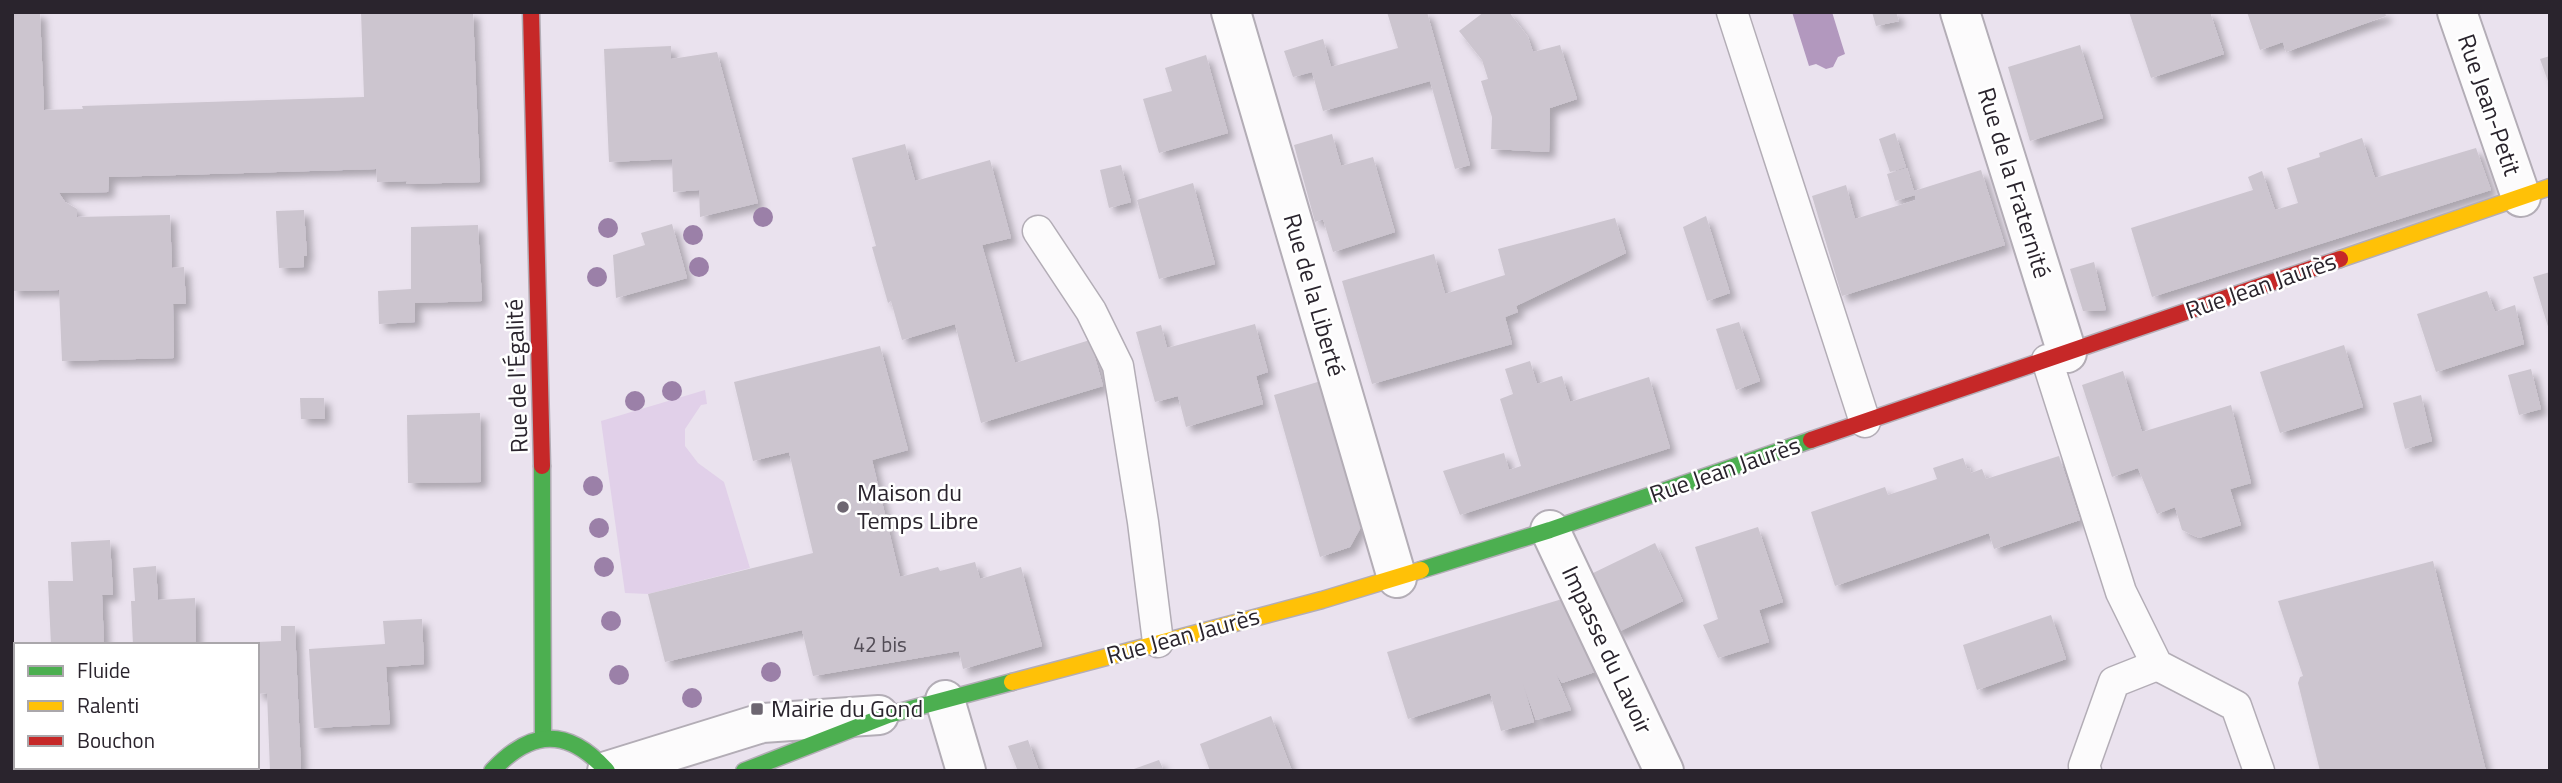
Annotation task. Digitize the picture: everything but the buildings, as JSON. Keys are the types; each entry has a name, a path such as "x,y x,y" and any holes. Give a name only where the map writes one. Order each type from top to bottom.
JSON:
{"street":[{"name":"Rue de l'Égalité","path":"531,12 542,473 543,737"},
{"name":"Rue de la Liberté","path":"1231,12 1397,578"},
{"name":"Rue de la Fraternité","path":"1960,12 2057,357"},
{"name":"Rue Jean-Petit","path":"2456,12 2535,192"},
{"name":"Rue Jean Jaurès","path":"744,771 888,715 1397,578 1550,530 2535,192"},
{"name":"Impasse du Lavoir","path":"1550,530 1664,771"},
{"path":"945,700 967,771"},
{"name":"Rue Jean Jaurès","path":"607,771 762,723 888,715"},
{"path":"492,771 505,755 522,743 543,737 562,738 580,744 595,755 607,771"}],"lane":[{"path":"1732,12 1865,422"},
{"path":"1038,232 1091,311 1118,366 1143,522 1158,642"},
{"path":"2057,357 2122,592 2157,665 2236,706 2259,771"},
{"path":"2086,771 2084,766 2115,682 2157,665"}],"shaded area":[{"path":"1792,12 1832,12 1845,54 1838,57 1833,67 1826,69 1816,64 1809,66"},
{"path":"705,390 707,404 701,405 685,429 685,446 698,463 724,482 750,568 648,594 625,593 601,421"}],"traffic: fast":[{"path":"1421,570 1550,530 1811,440"},
{"path":"542,466 543,737"},
{"path":"744,771 888,715 1012,682"},
{"path":"492,771 521,747 550,739 578,747 607,771"}],"traffic: slow":[{"path":"2340,259 2550,187"},
{"path":"1012,682 1322,600 1421,570"}],"traffic: jam":[{"path":"531,12 542,466"},
{"path":"1811,440 2340,259"}],"place":[{"name":"Maison du Temps Libre","path":"843,507"},
{"name":"Mairie du Gond","path":"757,709"}]}
